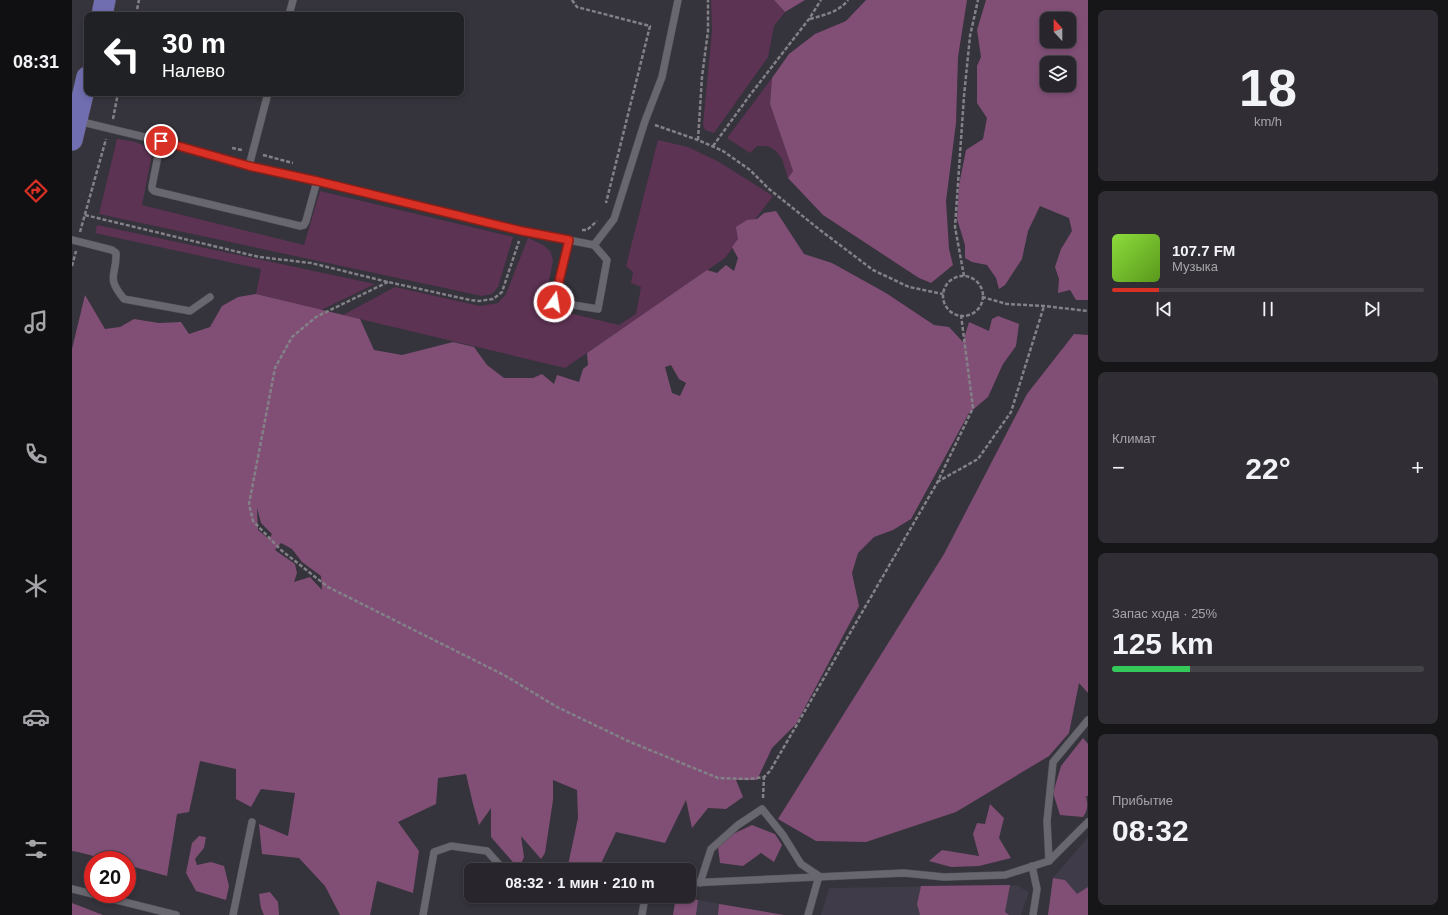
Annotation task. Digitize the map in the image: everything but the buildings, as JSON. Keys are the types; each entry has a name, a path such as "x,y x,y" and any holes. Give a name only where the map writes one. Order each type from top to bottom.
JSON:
{"main road":[{"path":"103,12 105,0"},
{"path":"74,131 84,89"}],"lane":[{"path":"290,12 293,0"},
{"path":"594,245 614,219 644,121 662,77 678,0"},
{"path":"249,166 267,96"},
{"path":"74,131 108,128 161,141 249,166 522,231 569,240 594,245 607,260 598,309 554,302 569,240"},
{"path":"161,141 152,186 152,189 154,190 300,226 304,225 306,222 317,181"},
{"path":"75,240 112,250 116,253 112,279 117,290 124,299 190,311 210,297"},
{"path":"1049,861 1047,821 1053,762 1088,720"},
{"path":"700,883 710,849 738,825 762,809 783,835 801,864 818,876"},
{"path":"233,915 252,822"},
{"path":"696,883 904,872 944,877 1004,875 1049,861 1088,822"},
{"path":"423,915 434,852 451,846 487,851 498,863"},
{"path":"1032,866 1037,888 1033,915"},
{"path":"808,915 818,876"},
{"path":"72,889 176,915"},
{"path":"642,915 644,903"}],"path":[{"path":"137,12 139,0"},
{"path":"572,0 577,7 650,26 604,209"},
{"path":"698,140 702,77 708,31 708,0"},
{"path":"713,146 750,95 810,19 822,0"},
{"path":"810,19 827,15 844,5 848,0"},
{"path":"964,276 955,227 970,36 978,0"},
{"path":"72,266 75,240 85,215 117,96"},
{"path":"112,119 120,121"},
{"path":"626,120 644,121 698,140 723,151 750,170 769,189 873,270 909,287 943,294"},
{"path":"229,147 298,164"},
{"path":"85,215 260,257 311,263 388,282 480,301 493,299 502,292 522,231"},
{"path":"577,231 587,230 602,216"},
{"path":"964,276 972,278 978,282 982,289 982,297 976,311 969,314 954,314 948,309 944,302 943,294 945,287 950,281 956,277 964,276"},
{"path":"388,282 316,316 292,337 275,368 250,504 253,521 281,550 328,588 504,675 557,707 628,741 718,778 749,779 764,777 770,771 937,483 973,408 961,315"},
{"path":"982,297 1007,304 1088,311"},
{"path":"937,483 978,459 1011,412 1044,306"},
{"path":"762,809 764,777"}],"shaded area":[{"path":"711,0 774,0 785,12 774,26 768,57 714,133 705,130 703,125 712,31"},
{"path":"774,0 805,0 785,12"},
{"path":"866,0 967,0 958,57 956,123 946,201 949,249 953,265 931,283 919,278 823,215 788,178 793,171 770,104 772,78 789,54 815,34 846,21"},
{"path":"986,0 1088,0 1088,300 1076,300 1070,290 1058,293 1059,279 1055,267 1061,249 1072,231 1069,218 1040,206 1028,231 1022,259 1005,285 999,289 996,278 987,265 972,262 965,258 965,245 957,219 959,185 966,150 983,139 987,118 977,103 977,66 981,57 977,30"},
{"path":"772,78 770,104 793,171 788,178 782,159 776,151 768,146 757,146 750,153 727,138"},
{"path":"117,139 141,144 145,146 152,154 142,205 304,245 320,191 513,237 498,287 492,294 482,296 99,214"},
{"path":"658,140 688,147 719,162 773,196 725,258 565,368 343,315 395,287 480,306 498,303 506,294 528,238 543,245 550,251 553,260 544,307 619,325 636,314 641,287 631,283 633,272 626,266"},
{"path":"776,211 804,254 832,263 886,293 934,325 949,327 963,342 969,322 989,331 992,319 998,316 1019,324 1016,346 1003,364 988,397 969,413 911,519 893,530 874,537 858,553 852,573 859,606 796,724 772,748 757,780 736,780 743,797 726,809 708,808 692,828 686,800 665,843 616,832 601,863 568,863 578,818 577,790 553,780 553,800 545,853 541,859 521,836 524,857 522,863 514,863 491,837 491,808 479,825 466,774 438,778 436,804 398,822 419,851 413,893 377,881 370,915 340,915 325,886 299,858 262,854 259,824 288,836 295,793 261,789 251,807 236,799 236,769 200,761 189,812 177,814 167,876 136,867 136,851 84,851 84,854 72,851 72,349 85,295 105,329 120,327 134,319 159,323 181,322 189,334 210,327 222,306 238,297 256,294 360,319 374,350 402,355 453,342 474,347 487,365 504,378 533,378 542,374 554,384 557,375 579,382 583,369 588,365 587,353 707,270 717,273 726,265 734,271 738,258 732,247 738,239 736,227 747,220 757,219 764,213","holes":["671,365 679,379 686,383 680,396 672,393 665,367","257,508 261,523 272,534 269,539 258,530","281,543 292,549 302,562 321,576 322,590 310,577 294,582 297,573 295,564 275,550"]},
{"path":"97,225 375,284 321,310 256,294 261,269 95,233"},
{"path":"1074,334 1088,335 1088,693 1079,683 1069,733 1049,756 956,812 866,842 816,841 778,819 944,554 1027,394"},
{"path":"1083,738 1088,744 1088,796 1086,796 1087,810 1083,817 1060,815 1053,793 1061,766"},
{"path":"990,804 1004,818 999,838 1011,858 979,866 951,867 929,861 942,850 979,856 973,834 977,823 985,824"},
{"path":"752,825 775,834 782,845 774,862 761,853 743,866 720,863 718,847 733,834"},
{"path":"199,836 206,837 204,848 195,859 197,865 211,862 224,866 229,886 226,900 196,891 186,873 192,843"},
{"path":"1088,837 1088,915 1048,915 1053,878"},
{"path":"1053,878 1065,880 1077,894 1088,887 1088,915 1048,915"},
{"path":"1010,885 1005,912 1009,915 920,915 917,904 921,886"},
{"path":"1016,885 1029,892 1021,915 821,915 829,888"},
{"path":"270,892 278,902 279,915 264,915 261,908 259,894"},
{"path":"696,900 784,915 673,915 675,903 696,903"},
{"path":"696,900 698,900 696,915 673,915 675,903 696,903"},
{"path":"72,903 103,915 72,915"},
{"path":"719,904 784,915 718,915"}],"route":[{"path":"161,141 249,166 522,231 569,240 554,302"}]}
